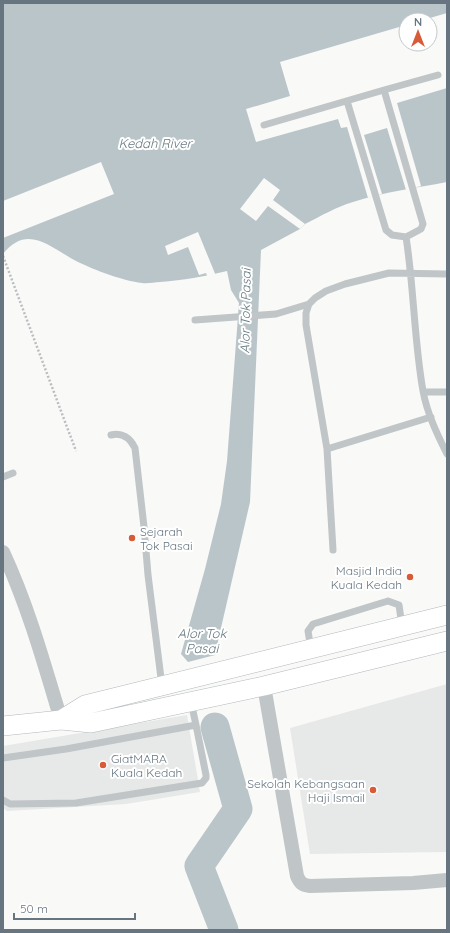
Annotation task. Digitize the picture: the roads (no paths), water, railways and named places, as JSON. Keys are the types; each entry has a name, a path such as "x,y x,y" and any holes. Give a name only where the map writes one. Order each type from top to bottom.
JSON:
{"main road":[{"path":"61,720 85,705 447,615"},
{"path":"3,726 61,720 91,723 264,686 447,641"}],"street":[{"path":"3,552 16,581 32,625 61,720"},
{"path":"264,686 299,883 304,886 310,886 413,883 447,880"}],"lane":[{"path":"264,125 438,74"},
{"path":"347,101 386,230 392,235 406,237 421,229 423,224 384,90"},
{"path":"406,237 411,274 415,332 424,392 431,417 447,454"},
{"path":"195,320 276,314 309,304 320,294 345,284 389,273 447,274"},
{"path":"309,304 306,313 306,325 328,449 333,550"},
{"path":"424,392 447,392"},
{"path":"328,449 431,417"},
{"path":"111,435 120,434 129,438 135,448 162,686"},
{"path":"3,477 13,473"},
{"path":"311,649 308,631 313,624 388,601 398,605 402,626"},
{"path":"3,800 10,804 76,803 202,783 206,778 206,775 191,702"},
{"path":"3,758 88,745 196,725"}],"water":[{"name":"Kedah River","path":"3,3 447,3 447,182 388,193 347,204 305,224 300,229 261,250 250,502 218,641 219,654 188,662 181,654 205,569 221,504 227,461 239,303 231,290 227,271 169,281 144,283 134,282 101,272 78,262 40,241 31,239 22,240 12,245 3,254"}],"waterway":[{"name":"Alor Tok Pasai","path":"215,727 238,809 199,866 224,930"}],"place":[{"name":"Sejarah Tok Pasai","path":"132,538"},
{"name":"Masjid India Kuala Kedah","path":"410,577"},
{"name":"GiatMARA Kuala Kedah","path":"103,765"},
{"name":"Sekolah Kebangsaan Haji Ismail","path":"373,790"}]}
